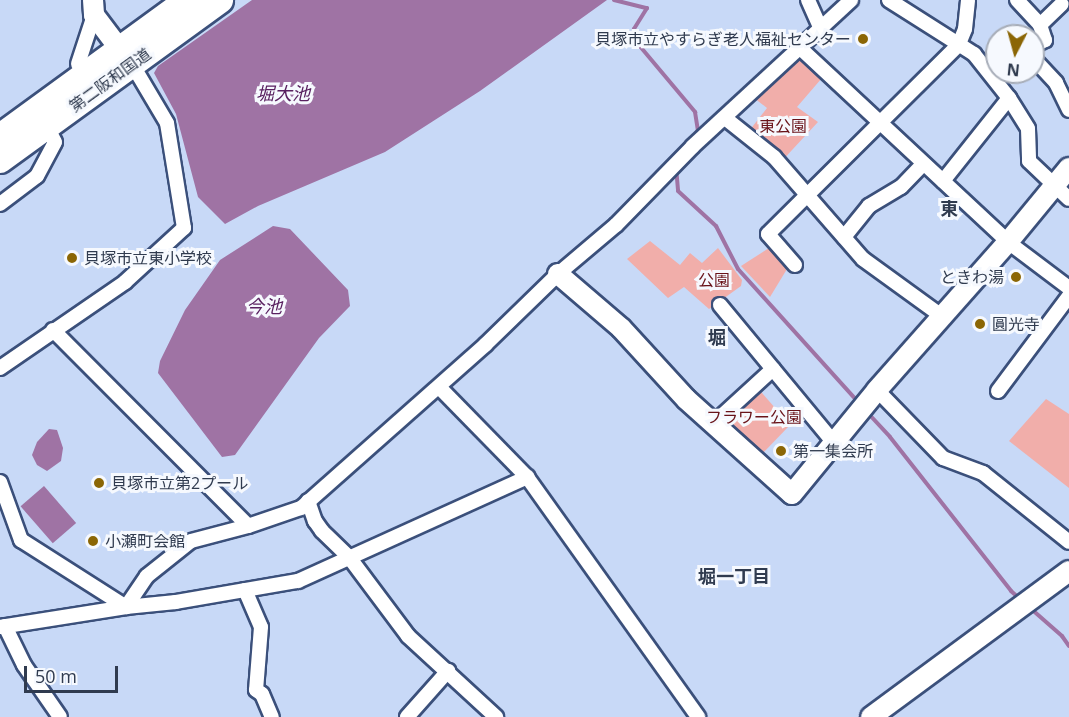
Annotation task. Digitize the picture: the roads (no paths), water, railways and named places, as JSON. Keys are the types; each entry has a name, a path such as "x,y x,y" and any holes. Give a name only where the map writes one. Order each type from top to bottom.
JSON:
{"highway":[{"name":"第二阪和国道","path":"126,57 188,0"},
{"name":"第二阪和国道","path":"0,160 42,118 126,57 220,0"},
{"name":"第二阪和国道","path":"0,137 42,118"}],"street":[{"path":"808,0 820,27"},
{"path":"126,607 147,576 191,541 248,526 300,508 439,387 558,274 616,225 798,46 851,0"},
{"path":"889,0 974,54 1010,98 1028,129 1029,161 1069,199"},
{"path":"795,265 768,234 959,44 965,29 968,0"},
{"path":"1017,0 1039,24"},
{"path":"1041,24 1062,4"},
{"path":"0,368 125,282 184,228 167,123 94,8"},
{"path":"78,64 94,8"},
{"path":"798,46 1008,242 1069,288"},
{"path":"1045,71 1056,83 1069,110"},
{"path":"942,182 1010,98"},
{"path":"0,204 37,176 55,142 42,118"},
{"path":"725,118 774,157 863,259 943,317"},
{"path":"844,237 869,206 901,187 923,164"},
{"path":"558,274 621,328 686,399 792,494 877,390 1008,242 1069,168"},
{"path":"998,391 1069,296"},
{"path":"720,305 834,443"},
{"path":"53,330 248,526"},
{"path":"714,423 773,369"},
{"path":"439,387 527,477 698,717"},
{"path":"877,390 943,458 983,473 1069,542"},
{"path":"60,717 24,665 3,627 126,607 176,602 298,581 527,477"},
{"path":"0,482 21,540 126,607"},
{"path":"308,501 315,521 322,531 349,557 408,636 496,717"},
{"path":"871,717 1068,575"},
{"path":"245,590 261,627 256,690 262,694 272,717"},
{"path":"407,717 448,671"}],"water":[{"name":"堀大池","path":"252,0 607,0 480,91 385,152 258,206 225,224 198,197 176,114 154,73 158,66"},
{"name":"今池","path":"273,226 290,229 348,290 350,306 319,338 235,455 222,457 158,373 160,361 185,310 220,260"},
{"path":"49,429 57,430 63,448 61,461 47,471 37,465 32,455 37,442"},
{"path":"44,486 76,523 53,543 21,506"}],"waterway":[{"path":"614,0 647,8 634,29 633,38 695,112 698,130 692,139"},
{"path":"676,167 678,191 716,226 738,269 859,403"},
{"path":"866,411 890,437 1011,591 1021,600"},
{"path":"1029,607 1062,636 1069,646"}],"place":[{"name":"貝塚市立やすらぎ老人福祉センター","path":"863,39"},
{"name":"貝塚市立東小学校","path":"72,258"},
{"name":"ときわ湯","path":"1016,277"},
{"name":"圓光寺","path":"980,324"},
{"name":"第一集会所","path":"781,451"},
{"name":"貝塚市立第2プール","path":"99,483"},
{"name":"小瀬町会館","path":"93,541"}],"district":[{"name":"東","path":"949,208"},
{"name":"堀","path":"717,337"},
{"name":"堀一丁目","path":"734,576"}],"park label":[{"name":"東公園","path":"783,126"},
{"name":"公園","path":"714,280"},
{"name":"フラワー公園","path":"754,417"}]}
